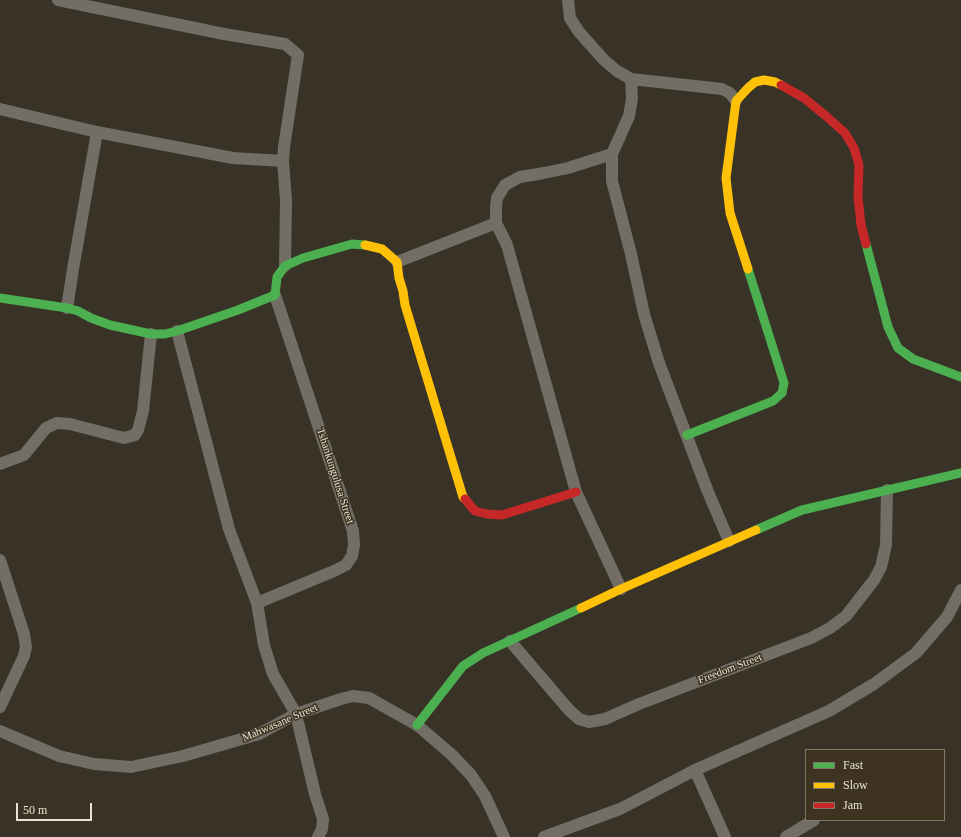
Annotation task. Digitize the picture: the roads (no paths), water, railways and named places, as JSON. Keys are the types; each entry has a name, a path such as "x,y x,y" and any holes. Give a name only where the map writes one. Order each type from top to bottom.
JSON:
{"street":[{"path":"58,0 224,34 285,44 298,55 283,161 286,202 285,266"},
{"path":"568,0 570,18 579,32 604,60 617,71 631,79 722,89 730,93 736,101"},
{"path":"631,79 632,98 629,116 612,154 612,182 631,254 644,314 659,363 708,492 729,541"},
{"path":"687,435 773,401 782,393 784,383 730,213 726,178 736,101 755,82 764,80 775,82 804,98 845,132 854,148 859,165 858,198 861,225 888,327 898,348 912,359 961,377"},
{"path":"0,109 97,132 233,158 283,161"},
{"path":"67,308 97,132"},
{"path":"612,154 568,168 520,177 505,185 498,198 496,206 496,223 507,245 576,492 621,589"},
{"path":"398,262 496,223"},
{"path":"0,298 67,308 78,311 91,318 110,325 151,334 165,334 238,310 275,295 277,277 285,266 303,258 352,244 368,245 382,249 398,262 399,278 405,305 464,497 469,505 475,511 487,514 502,514 576,492"},
{"name":"Tshankungulusa Street","path":"257,603 346,565 352,556 354,545 353,530 275,295"},
{"path":"177,331 229,529 257,603 264,645 273,674 296,714 315,794 323,819 322,828 318,837"},
{"path":"0,464 24,455 46,428 57,423 70,424 124,438 135,435 138,430 143,411 151,334"},
{"path":"416,725 463,666 483,653 510,640 621,589 802,510 961,473"},
{"name":"Freedom Street","path":"510,640 569,710 579,719 589,722 605,719 638,704 811,638 830,628 846,616 874,580 881,567 886,545 887,490"},
{"path":"0,560 24,634 26,647 24,656 0,707"},
{"path":"544,837 620,809 695,770 829,711 874,684 916,653 947,617 961,590"},
{"name":"Mahwasane Street","path":"0,731 59,756 94,764 131,767 183,756 258,734 296,714 353,696 369,698 416,725 451,754 485,796 504,837"},
{"path":"695,770 725,837"},
{"path":"786,837 812,821"}]}
